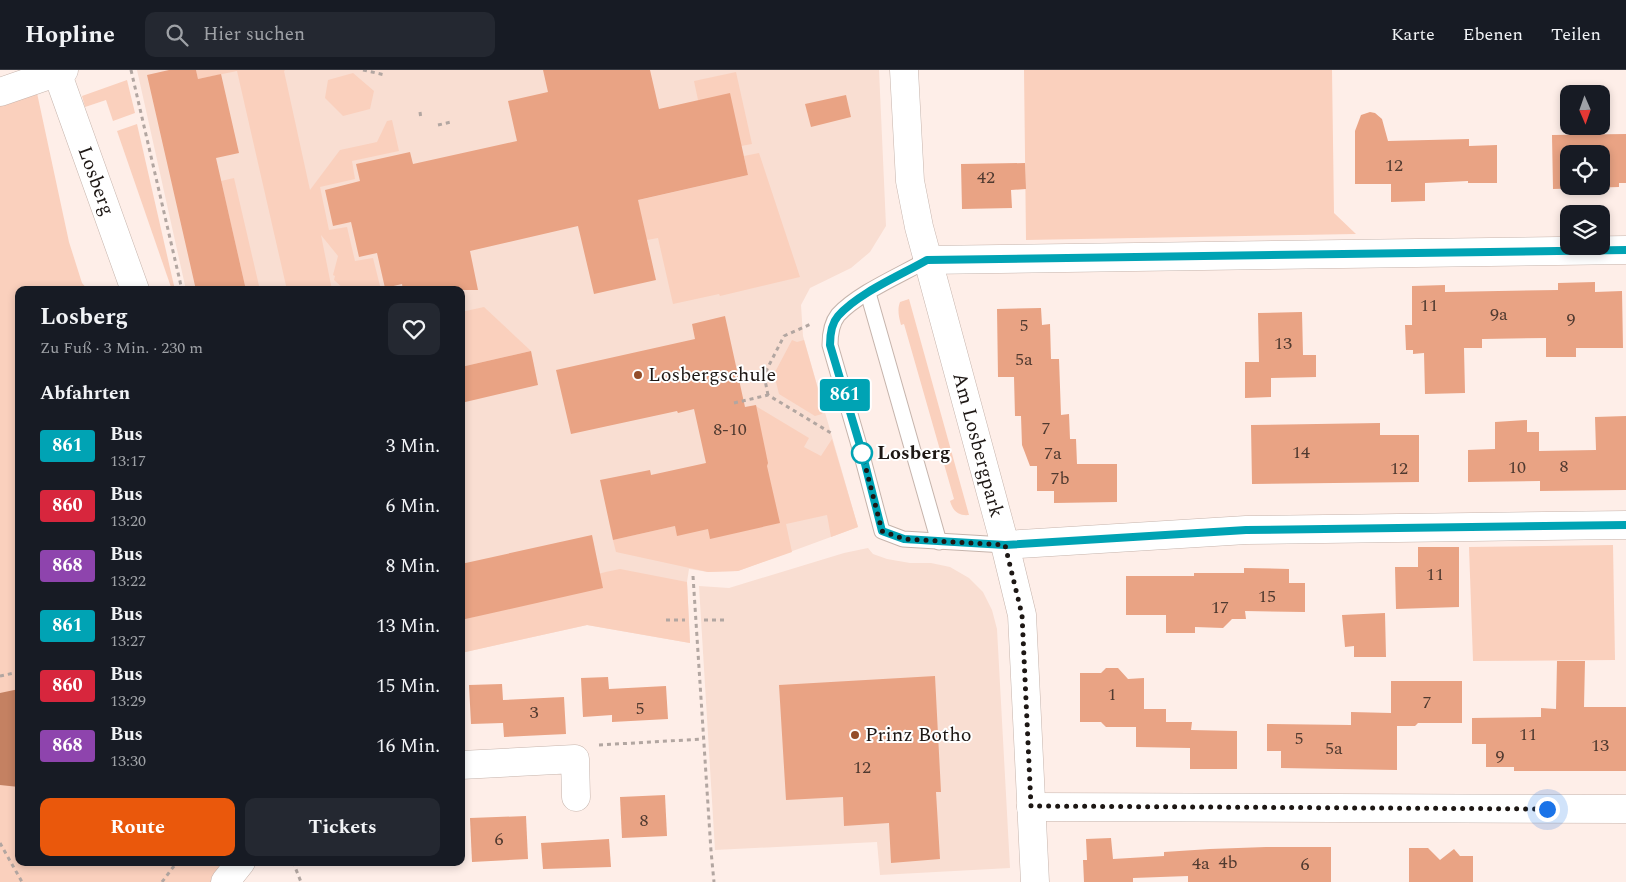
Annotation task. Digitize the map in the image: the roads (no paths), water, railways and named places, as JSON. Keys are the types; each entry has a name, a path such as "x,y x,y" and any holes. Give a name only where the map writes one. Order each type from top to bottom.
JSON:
{"street":[{"name":"Am Losbergpark","path":"904,70 910,181 927,260 1005,545 1022,615 1035,882"},
{"path":"0,92 61,71"},
{"name":"Losberg","path":"61,71 134,286"},
{"path":"927,260 1626,250"},
{"path":"1005,545 1246,530 1626,525"},
{"path":"465,765 575,759 576,797"},
{"path":"1031,806 1626,809"},
{"path":"225,882 238,866"}],"lane":[{"path":"927,260 852,303 838,316 830,332 830,345 862,452 882,531 904,539 1005,545"},
{"path":"868,293 939,542"}],"place":[{"name":"Losbergschule","path":"638,375"},
{"name":"Losberg","path":"862,453"},
{"name":"Prinz Botho","path":"855,735"}]}
